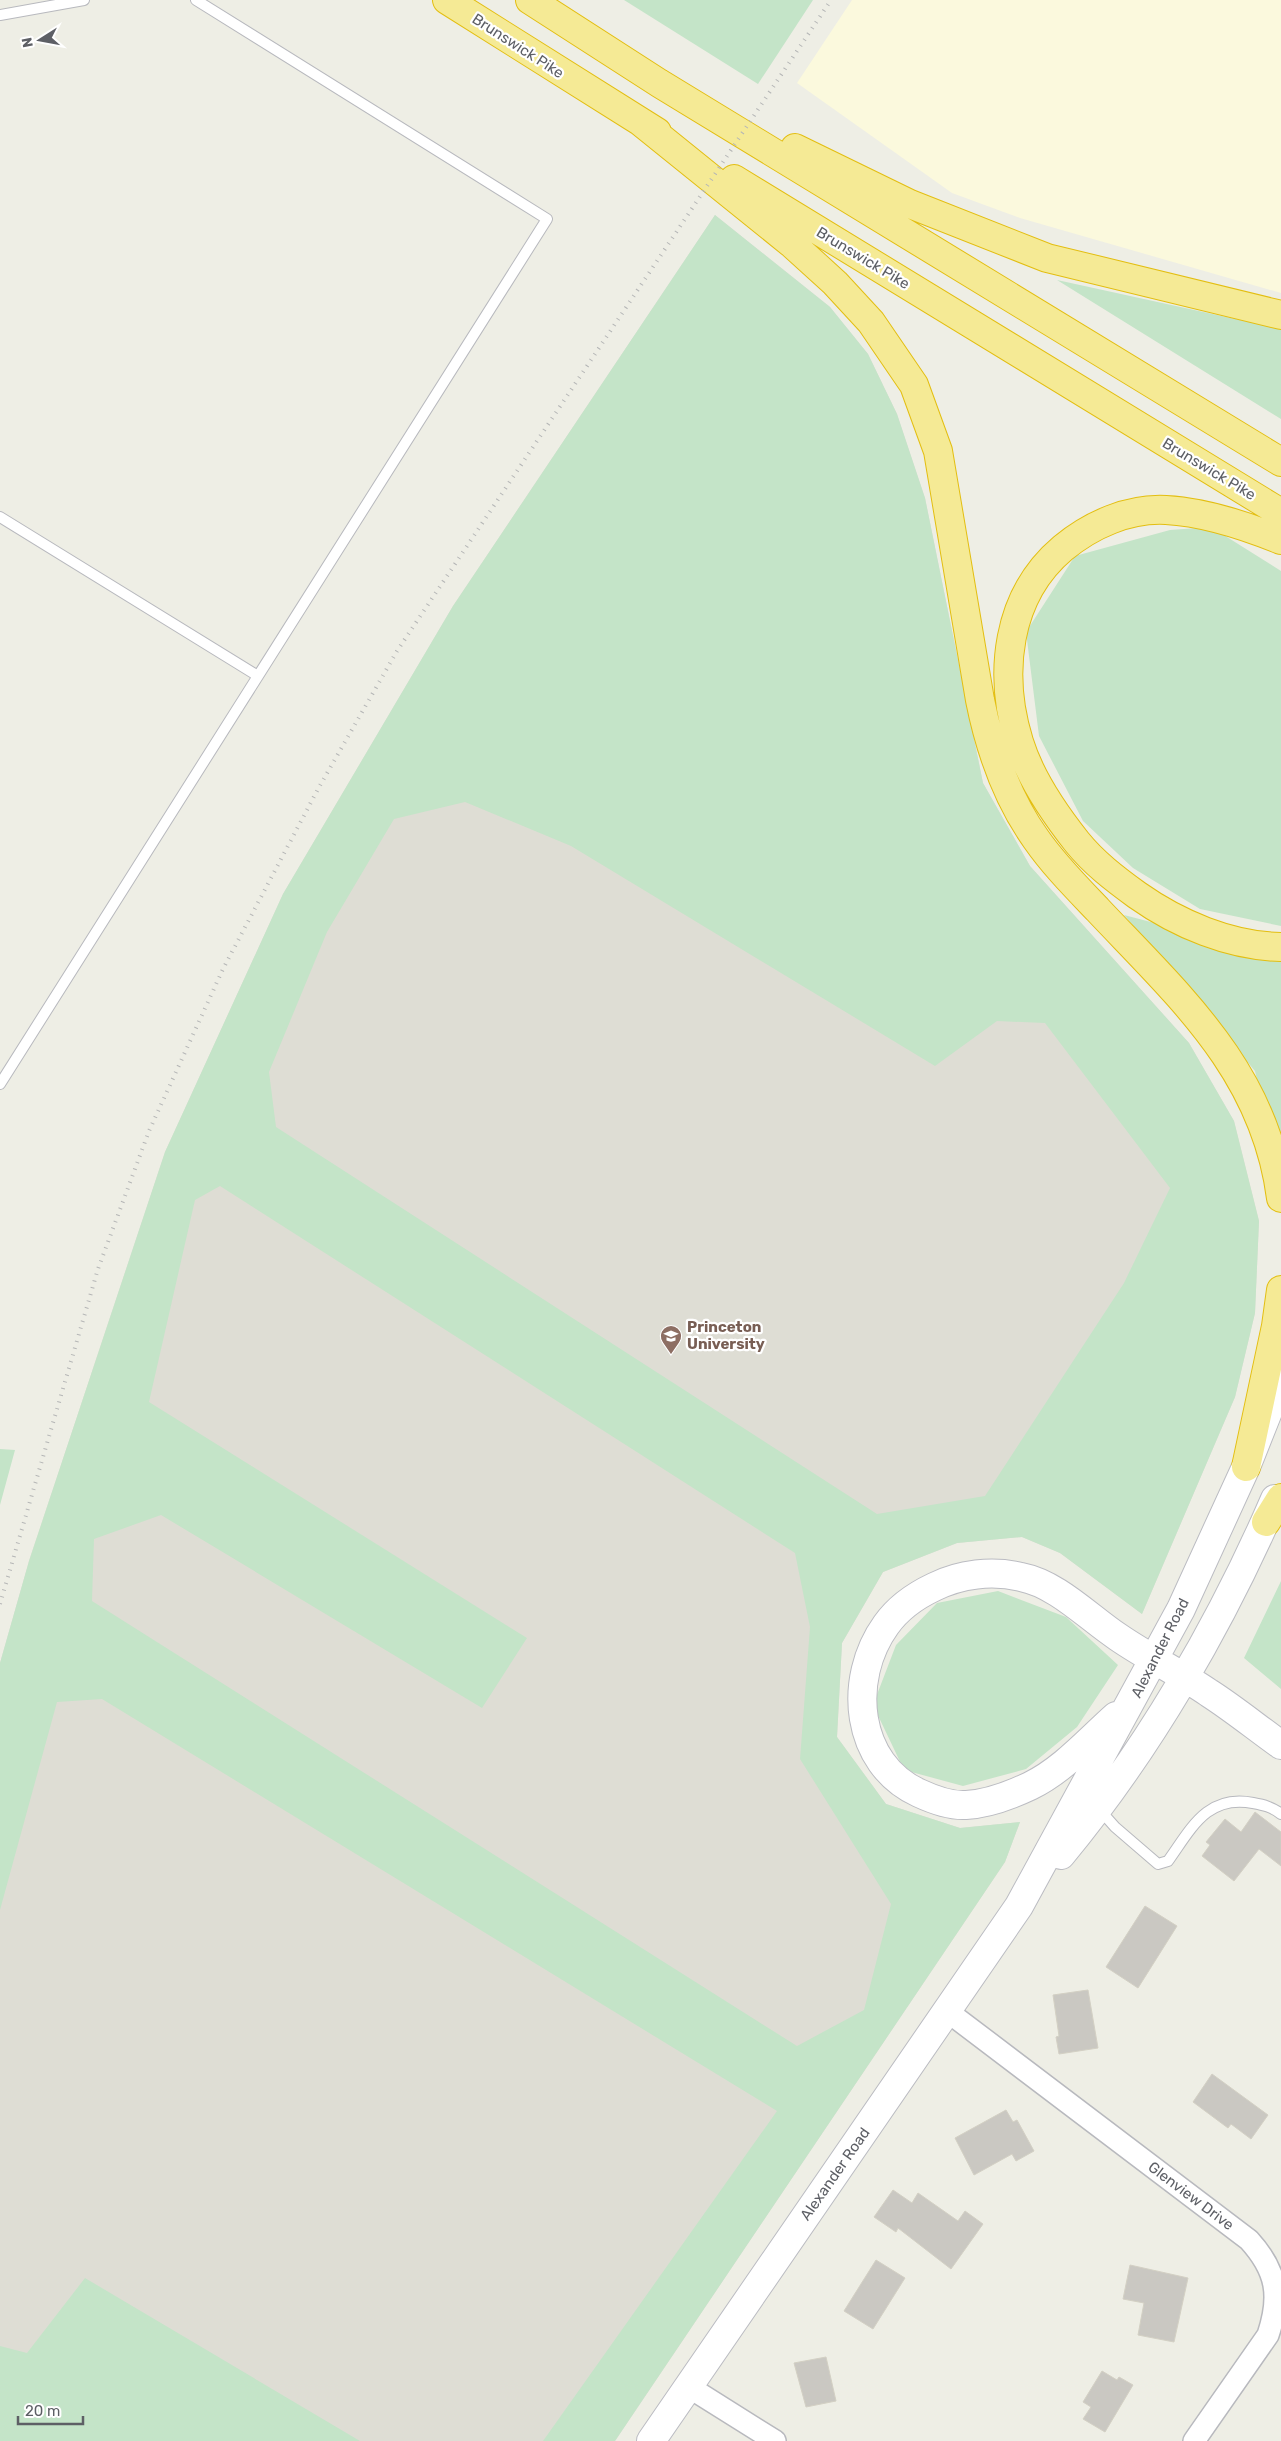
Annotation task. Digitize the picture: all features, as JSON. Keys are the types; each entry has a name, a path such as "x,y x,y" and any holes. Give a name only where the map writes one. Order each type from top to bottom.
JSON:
{"highway":[{"name":"Brunswick Pike","path":"447,0 641,122 1281,513"},
{"path":"530,0 659,83 1281,462"},
{"path":"659,83 910,204 1006,243 1088,269 1281,315"},
{"path":"641,122 790,243 835,283 871,322 909,378 924,408 938,451 985,727 1000,774 1022,818 1050,858 1186,1002 1228,1057 1257,1110 1274,1163 1281,1198"},
{"path":"1281,540 1229,521 1186,512 1146,511 1106,521 1087,530 1054,555 1028,590 1016,616 1010,642 1008,668 1010,692 1019,743 1048,800 1077,843 1097,864 1143,899 1187,924 1234,940 1281,948"},
{"path":"1246,1467 1276,1326 1281,1290"},
{"path":"1266,1522 1281,1498"}],"main road":[{"name":"Alexander Road","path":"1019,1906 1132,1702 1181,1609 1246,1467 1281,1380"},
{"name":"Alexander Road","path":"651,2441 1019,1906 1098,1808 1184,1677 1266,1522 1281,1486"},
{"path":"1132,1702 1060,1766 1032,1785 983,1803 954,1805 910,1789 884,1766 874,1751 867,1732 862,1696 864,1677 876,1643 885,1626 896,1613 931,1588 972,1575 1013,1575 1044,1585 1184,1677 1281,1745"}],"street":[{"name":"Glenview Drive","path":"947,2011 1241,2234 1263,2255 1272,2274 1276,2294 1274,2316 1268,2335 1194,2441"},
{"path":"689,2387 775,2441"}],"lane":[{"path":"0,15 84,0"},
{"path":"0,1084 547,219 196,0"},
{"path":"0,517 258,676"},
{"path":"1098,1808 1115,1827 1158,1864 1168,1861 1199,1818 1220,1803 1242,1801 1272,1807 1281,1814"}],"shaded area":[{"path":"852,0 1281,0 1281,293 1020,218 952,193 797,83"},
{"name":"Princeton University","path":"715,215 830,307 868,354 897,414 925,498 983,783 1030,866 1189,1043 1234,1121 1259,1221 1255,1313 1235,1397 1142,1614 1060,1553 1022,1537 957,1543 883,1572 842,1643 837,1737 886,1804 960,1828 1020,1822 1005,1862 615,2441 0,2441 0,1663 29,1561 165,1152 283,894 453,606"}],"green space":[{"path":"624,0 813,0 758,84"},
{"path":"715,215 830,307 868,354 897,414 925,498 983,783 1030,866 1189,1043 1234,1121 1259,1221 1255,1313 1235,1397 1142,1614 1060,1553 1022,1537 957,1543 883,1572 842,1643 837,1737 886,1804 960,1828 1020,1822 1005,1862 615,2441 543,2441 777,2111 102,1699 57,1702 0,1910 0,1663 29,1561 165,1152 283,894 453,606","holes":["465,802 571,846 935,1066 997,1021 1045,1023 1170,1188 1124,1283 985,1496 877,1514 276,1127 269,1072 327,932 394,819","220,1186 795,1553 810,1627 800,1759 891,1904 864,2010 797,2046 92,1601 94,1539 161,1515 482,1708 527,1638 149,1402 195,1200"]},
{"path":"1057,280 1281,329 1281,419"},
{"path":"1211,527 1281,571 1281,926 1200,909 1133,868 1083,821 1039,736 1026,632 1075,556 1170,530"},
{"path":"1124,915 1281,956 1281,1182 1255,1071"},
{"path":"0,1449 15,1450 0,1505"},
{"path":"1281,1581 1281,1689 1244,1658"},
{"path":"998,1591 1066,1617 1118,1665 1077,1727 1026,1769 963,1786 904,1770 873,1705 896,1645 937,1603"},
{"path":"85,2278 360,2441 0,2441 0,2346 27,2353"}],"building":[{"path":"1255,1812 1281,1832 1281,1866 1259,1849 1234,1881 1202,1856 1210,1845 1206,1842 1225,1819 1241,1832"},
{"path":"1145,1906 1177,1926 1138,1988 1106,1967"},
{"path":"1088,1990 1098,2048 1059,2054 1056,2037 1059,2036 1053,1995"},
{"path":"1212,2074 1268,2115 1251,2139 1231,2124 1228,2128 1193,2102"},
{"path":"1006,2110 1013,2122 1017,2120 1034,2151 1016,2161 1012,2154 974,2175 955,2138"},
{"path":"893,2190 912,2203 918,2193 958,2221 965,2211 983,2224 951,2269 898,2228 896,2232 874,2217"},
{"path":"876,2260 905,2278 873,2329 844,2311"},
{"path":"1130,2265 1188,2278 1174,2342 1138,2335 1144,2303 1123,2299"},
{"path":"826,2357 836,2401 806,2407 794,2363"},
{"path":"1102,2371 1117,2380 1119,2377 1133,2385 1105,2432 1083,2419 1091,2407 1083,2402"}],"railway":[{"path":"0,1604 98,1269 149,1131 223,969 318,789 397,651 831,0"}],"place":[{"name":"Princeton University","path":"671,1355"}]}
